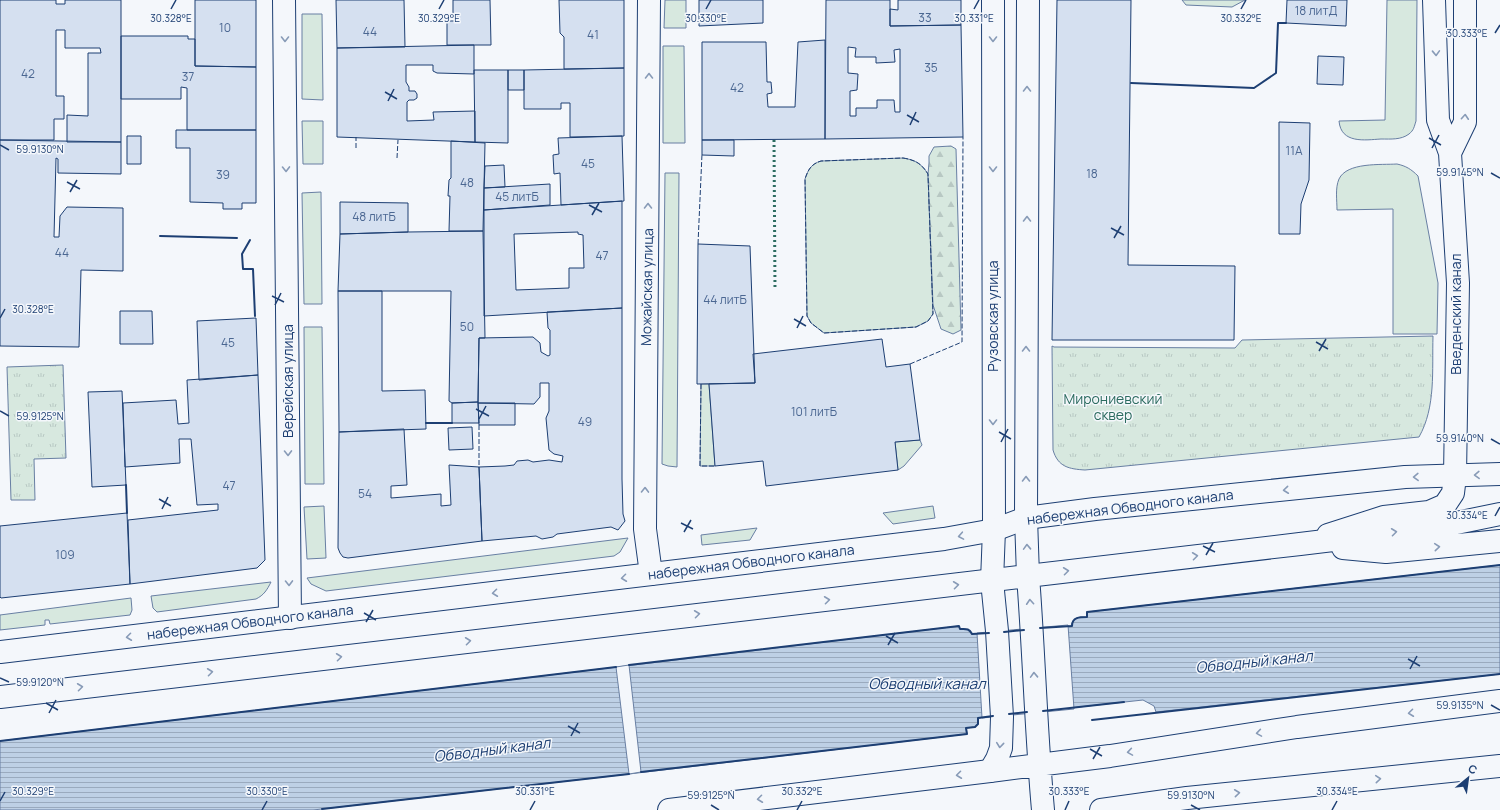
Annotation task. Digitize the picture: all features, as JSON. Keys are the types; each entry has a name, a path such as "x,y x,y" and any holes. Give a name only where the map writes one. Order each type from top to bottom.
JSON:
{"main road":[{"name":"Верейская улица","path":"284,0 290,618"},
{"name":"Можайская улица","path":"649,0 645,529 651,574"},
{"name":"Рузовская улица","path":"990,771 1001,748 1002,717 997,631 992,580 994,530 993,0"},
{"path":"1028,0 1026,518 1035,714 1043,810"},
{"name":"Введенский канал","path":"1300,544 1384,517 1429,512 1445,505 1453,493 1455,476 1458,283 1450,153 1438,120 1434,0"},
{"name":"Введенский канал","path":"1450,153 1465,122 1465,0"},
{"name":"набережная Обводного канала","path":"0,652 944,539 994,530 1026,518 1405,477 1500,474"},
{"path":"0,697 1432,528 1500,514"},
{"path":"1300,544 1386,552 1500,541"},
{"path":"669,810 1110,756 1291,728 1500,701"},
{"path":"1101,810 1187,798 1500,766"}],"green space":[{"path":"665,0 686,0 686,28 664,28"},
{"path":"1182,0 1245,0 1232,7 1186,5"},
{"path":"1387,0 1417,0 1416,121 1412,131 1403,137 1368,140 1355,139 1344,134 1339,121 1385,120"},
{"path":"302,14 322,14 323,100 302,99"},
{"path":"663,46 684,46 685,143 663,143"},
{"path":"302,121 323,121 323,164 303,164"},
{"path":"951,146 956,149 961,330 953,334 941,329 933,305 928,174 929,156 934,147"},
{"path":"903,158 917,163 923,167 928,174 933,314 928,321 916,327 824,333 811,323 807,316 805,179 807,173 812,166 821,161"},
{"path":"1397,164 1408,168 1418,176 1438,283 1437,334 1393,334 1393,209 1337,210 1337,186 1339,179 1343,174 1357,167"},
{"path":"665,173 679,173 677,467 662,464"},
{"path":"321,192 322,304 304,304 302,193"},
{"path":"304,327 322,327 324,484 305,484"},
{"name":"Мирониевский сквер","path":"1433,336 1431,401 1419,437 1085,470 1069,468 1061,464 1055,456 1053,450 1052,346 1235,348 1242,340"},
{"path":"63,365 66,458 34,459 35,500 11,500 7,367"},
{"path":"701,384 709,384 715,466 700,466"},
{"path":"920,440 922,445 904,466 898,470 895,442"},
{"path":"324,506 326,558 307,559 304,507"},
{"path":"933,506 935,518 893,524 883,513"},
{"path":"757,528 750,540 702,545 701,535"},
{"path":"628,538 620,552 614,556 326,591 311,584 307,578"},
{"path":"271,582 265,592 256,599 157,612 153,608 151,596"},
{"path":"131,598 132,610 130,615 50,624 49,620 45,620 45,625 0,630 0,615"}],"water":[{"name":"Обводный канал","path":"1500,565 1500,674 1156,712 1154,706 1143,700 978,718 978,724 975,727 966,728 967,734 313,810 0,810 0,741 959,626 960,629 970,631 973,634 1071,626 1075,619 1079,617 1087,617 1087,612"}],"pier":[{"path":"1068,625 1074,709 982,718 977,633"},
{"path":"629,665 641,772 629,774 616,667"}],"building":[{"path":"0,0 56,0 56,4 65,4 65,0 121,0 121,142 67,142 67,115 88,116 88,53 101,53 100,48 65,48 65,30 56,30 56,96 64,96 64,119 54,119 54,140 0,140"},
{"path":"195,0 256,0 256,67 195,66"},
{"path":"336,0 404,0 405,47 337,48"},
{"path":"453,0 490,0 491,45 447,45 447,21 457,21 457,15 453,15"},
{"path":"559,0 624,0 624,68 564,69 564,37 560,33"},
{"path":"699,0 763,0 763,23 699,26"},
{"path":"826,0 890,0 890,26 961,25 963,137 825,139","holes":["848,47 856,48 855,57 876,57 876,63 895,62 894,50 900,49 900,112 895,112 894,100 877,100 877,108 856,108 856,116 850,116 850,91 857,90 858,74 848,73"]},
{"path":"898,0 961,0 961,25 890,26 890,9 898,10"},
{"path":"1057,0 1131,0 1128,265 1235,266 1234,340 1052,340"},
{"path":"1287,0 1347,0 1346,26 1286,23"},
{"path":"121,36 188,36 188,39 195,39 195,66 256,67 256,130 187,130 187,88 181,87 181,99 121,99"},
{"path":"825,40 825,139 702,140 702,42 766,42 767,82 771,82 772,93 767,94 768,107 795,107 798,42"},
{"path":"474,45 474,74 437,73 433,71 433,65 406,65 406,82 409,87 409,91 415,91 417,94 417,98 407,102 407,121 434,120 433,112 475,111 475,142 337,137 337,48"},
{"path":"1318,56 1344,57 1343,85 1317,84"},
{"path":"624,68 624,136 570,137 570,103 561,103 561,109 524,109 524,70"},
{"path":"474,70 508,70 508,143 475,142"},
{"path":"508,70 524,70 524,90 508,90"},
{"path":"1279,122 1310,123 1309,180 1301,204 1300,234 1279,234"},
{"path":"176,130 256,130 256,203 242,203 242,209 223,209 223,203 190,202 190,148 176,148"},
{"path":"127,136 141,136 141,164 127,164"},
{"path":"622,136 624,201 561,205 560,173 554,174 553,155 559,154 558,138"},
{"path":"0,140 121,142 121,174 58,173 58,159 56,158 54,237 59,237 60,216 67,207 123,208 123,271 81,270 79,347 0,346"},
{"path":"702,140 734,140 734,156 702,155"},
{"path":"451,141 485,143 483,231 449,231 450,196 448,196 449,180 451,178"},
{"path":"504,165 505,187 484,188 485,166"},
{"path":"550,184 550,205 484,210 484,188"},
{"path":"622,201 622,308 484,316 484,210","holes":["578,232 578,234 583,235 584,268 569,268 569,288 516,290 514,234"]},
{"path":"340,202 408,203 408,232 340,234"},
{"path":"483,231 485,338 479,338 478,402 452,403 449,401 451,291 338,291 340,234"},
{"path":"698,244 750,246 755,383 697,384"},
{"path":"338,291 382,291 382,391 425,390 426,429 339,432"},
{"path":"622,308 622,479 623,514 625,521 618,530 611,527 557,534 553,537 542,539 536,536 482,541 479,467 514,465 517,461 528,460 533,462 549,460 562,462 563,456 554,454 549,450 546,418 549,411 549,383 540,383 540,397 534,404 478,403 479,338 533,337 540,343 541,352 548,356 550,355 550,330 548,328 547,312"},
{"path":"120,311 152,311 153,344 120,344"},
{"path":"256,318 258,375 199,380 197,321"},
{"path":"882,339 886,367 910,364 920,440 895,442 898,470 766,486 763,461 715,466 709,384 755,383 753,354"},
{"path":"258,375 265,560 257,568 130,584 128,520 218,510 218,504 197,505 191,439 179,439 180,463 125,467 123,403 176,400 178,424 189,423 187,380"},
{"path":"122,391 126,485 92,487 88,392"},
{"path":"478,402 479,423 452,423 452,403"},
{"path":"478,403 515,403 515,425 479,425"},
{"path":"472,427 473,449 449,450 448,428"},
{"path":"404,429 407,485 391,486 391,498 441,494 441,506 451,505 449,465 479,467 482,541 348,558 343,557 338,548 339,432"},
{"path":"127,513 130,584 0,597 0,526"}],"hedge":[{"path":"774,140 775,290"}],"fence":[{"path":"356,137 356,148"},
{"path":"910,364 962,342 963,137"},
{"path":"397,158 398,140"},
{"path":"698,244 702,154"},
{"path":"903,158 917,163 923,167 928,174 933,314 928,321 916,327 824,333 811,323 807,316 805,179 807,173 812,166 821,161 903,158"},
{"path":"701,384 700,466 715,466"},
{"path":"479,425 479,467"}],"wall":[{"path":"1131,83 1254,88 1276,73 1278,23 1286,23"},
{"path":"160,236 237,238"},
{"path":"250,240 242,254 243,269 253,269 255,316"},
{"path":"426,423 452,423"},
{"path":"126,485 127,513"},
{"path":"1040,628 1072,626 1075,619 1079,617 1087,617 1087,612 1500,565"},
{"path":"629,665 959,626 960,629 966,629 972,634 989,633"},
{"path":"1004,632 1024,630"},
{"path":"0,741 616,667"},
{"path":"1092,720 1500,674"},
{"path":"1043,711 1124,702"},
{"path":"1009,714 1027,712"},
{"path":"641,772 967,734 966,728 975,727 978,724 978,718 993,716"},
{"path":"322,809 629,774"}]}
